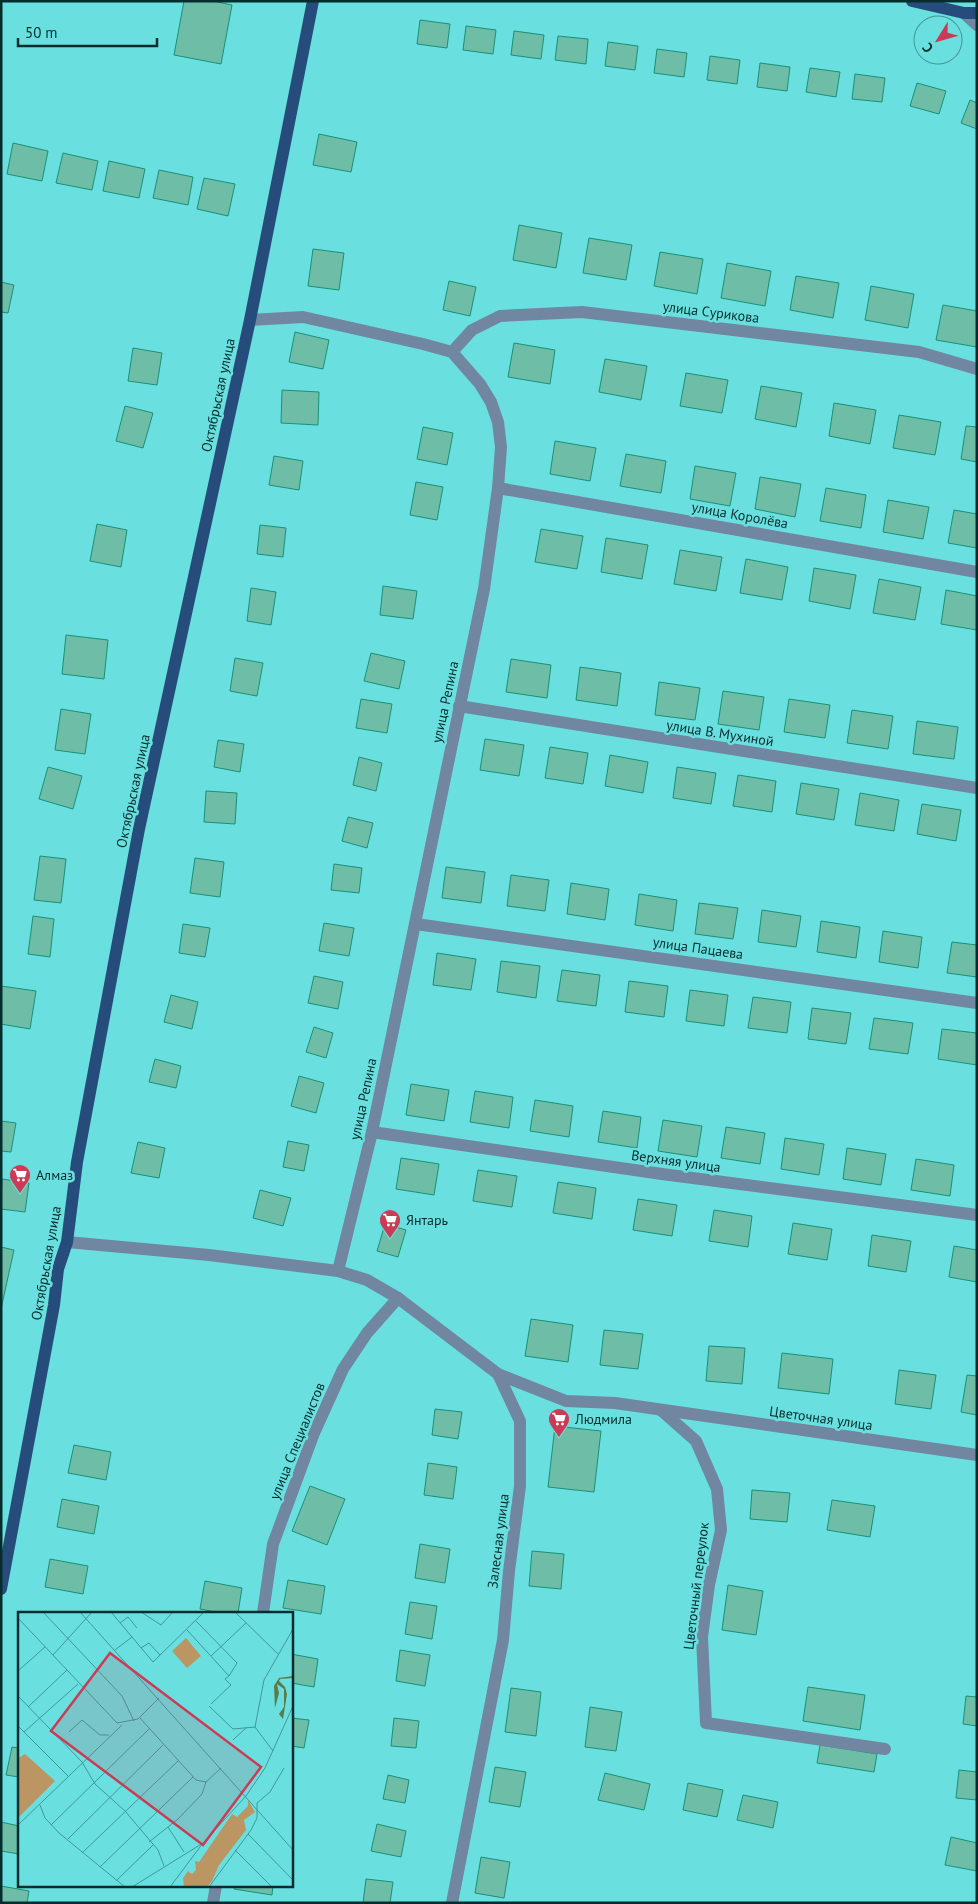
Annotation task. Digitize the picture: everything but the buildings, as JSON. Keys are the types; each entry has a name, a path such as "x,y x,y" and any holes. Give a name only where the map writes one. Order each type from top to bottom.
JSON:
{"main road":[{"name":"Октябрьская улица","path":"1,1589 54,1305 58,1270 67,1242 77,1162 139,829 250,320 312,1"},
{"path":"912,1 970,13"}],"street":[{"path":"970,13 977,25"},
{"name":"улица Сурикова","path":"452,352 472,330 500,316 582,312 919,352 977,369"},
{"path":"250,320 303,317 452,352"},
{"name":"улица Репина","path":"338,1271 372,1132 416,924 484,589 498,488 501,447 498,422 491,402 480,384 452,352"},
{"name":"улица Королёва","path":"498,488 977,572"},
{"name":"улица В. Мухиной","path":"460,706 977,788"},
{"name":"улица Пацаева","path":"416,924 977,1004"},
{"name":"Верхняя улица","path":"372,1132 662,1174 977,1215"},
{"name":"Залесная улица","path":"67,1242 208,1255 338,1271 367,1280 398,1298 498,1374 520,1421 520,1486 509,1571 503,1640 452,1903"},
{"name":"улица Специалистов","path":"263,1612 273,1544 314,1433 343,1369 367,1333 398,1298"},
{"name":"Цветочная улица","path":"498,1374 566,1401 616,1403 977,1455"},
{"name":"Цветочный переулок","path":"662,1411 696,1441 717,1490 721,1530 709,1585 702,1637 706,1723 885,1749"},
{"path":"213,1903 216,1886"}],"place":[{"name":"Алмаз","path":"20,1194"},
{"name":"Янтарь","path":"390,1239"},
{"name":"Людмила","path":"559,1438"}]}
